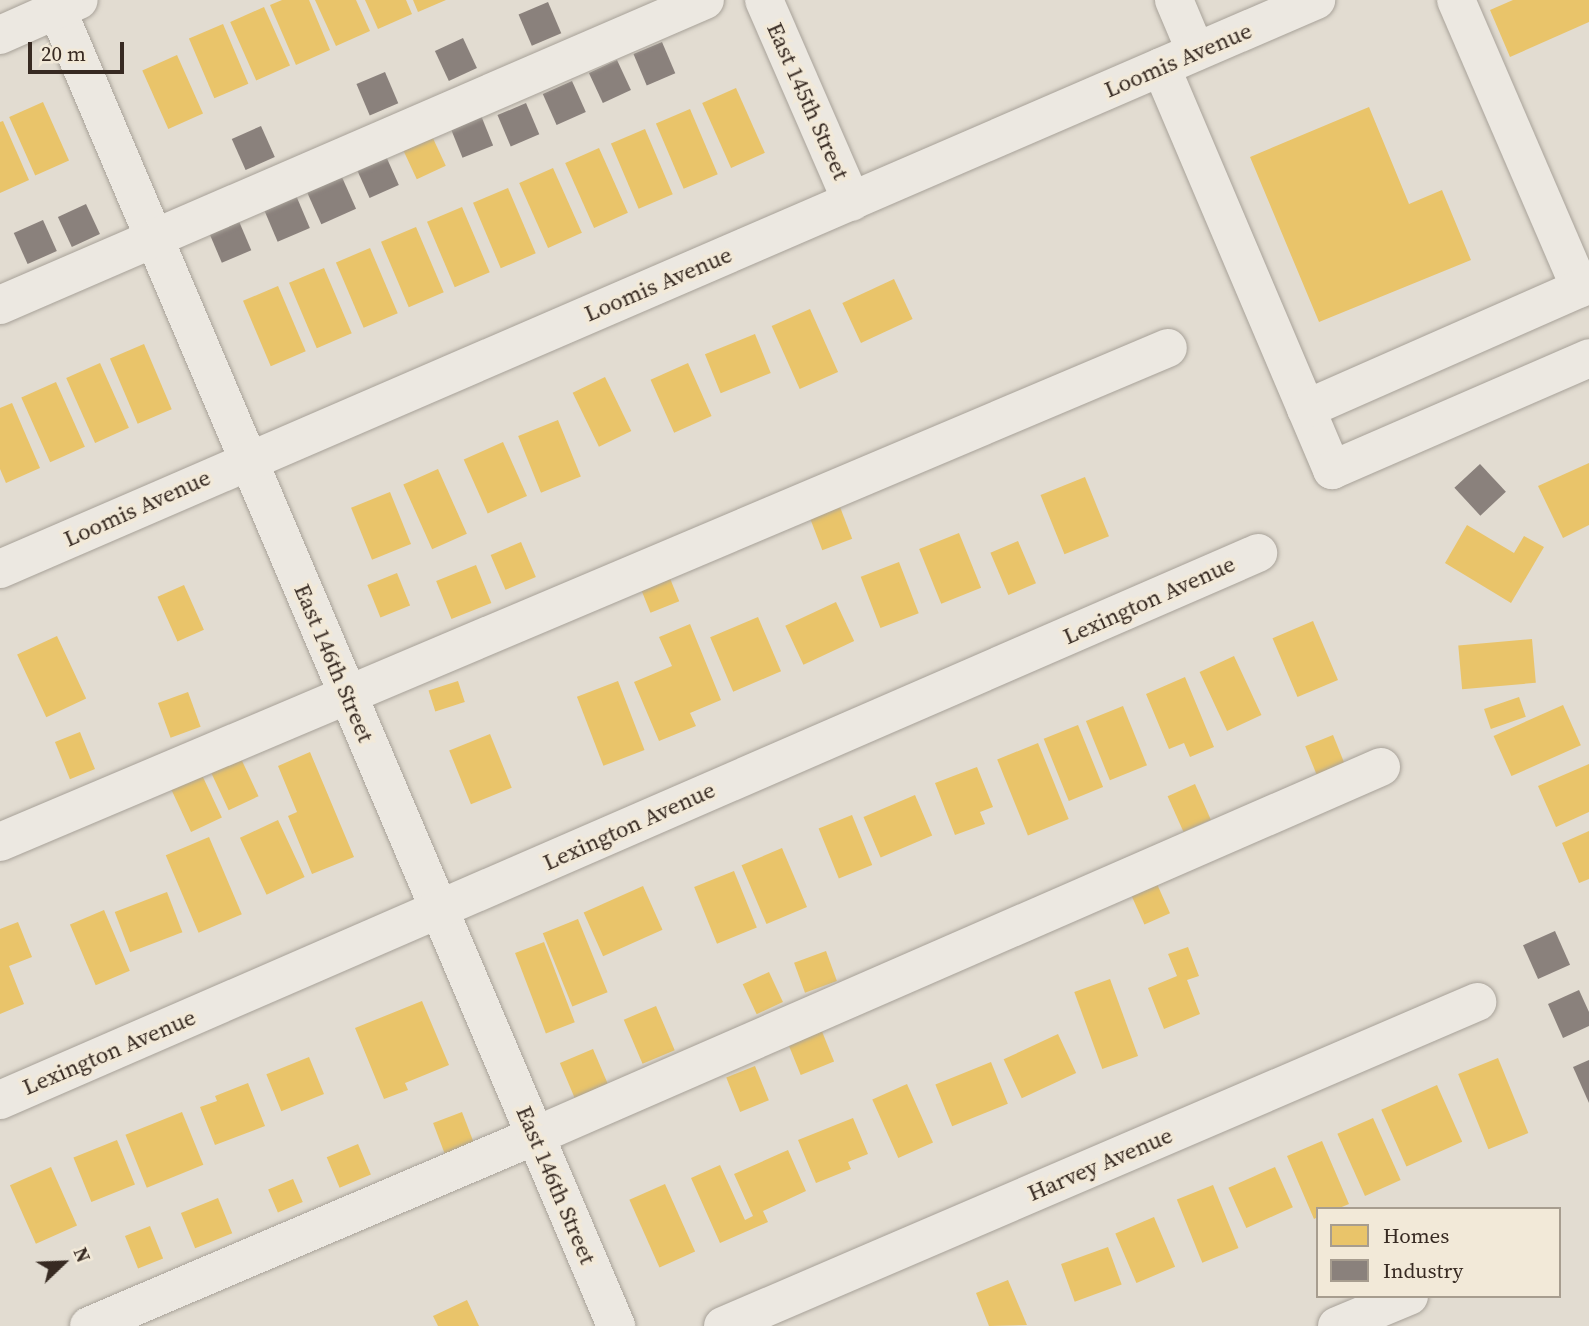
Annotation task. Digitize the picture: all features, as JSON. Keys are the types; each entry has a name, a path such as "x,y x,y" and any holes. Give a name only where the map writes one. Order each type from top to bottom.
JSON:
{"street":[{"path":"0,305 705,0"},
{"name":"East 145th Street","path":"764,0 852,202"},
{"path":"1174,0 1196,52"},
{"name":"Loomis Avenue","path":"0,569 248,459 852,202 1315,0"},
{"path":"1306,409 1584,286 1456,0"},
{"path":"0,35 63,3"},
{"name":"East 146th Street","path":"63,3 154,239 616,1326"},
{"path":"1161,67 1332,470 1589,358"},
{"path":"0,842 1168,348"},
{"name":"Lexington Avenue","path":"0,1100 1258,553"},
{"path":"89,1326 535,1136 1381,767"},
{"name":"Harvey Avenue","path":"723,1326 1477,1002"},
{"path":"1337,1326 1404,1298"}],"building: Homes":[{"path":"282,0 309,0 330,50 296,65 270,5"},
{"path":"315,0 356,0 370,31 336,46"},
{"path":"365,0 406,0 412,14 378,29"},
{"path":"413,0 446,0 418,12"},
{"path":"1513,0 1589,0 1589,22 1510,57 1490,10"},
{"path":"264,7 290,65 256,81 230,22"},
{"path":"223,24 248,84 214,98 189,38"},
{"path":"177,55 203,113 168,129 142,70"},
{"path":"736,88 765,153 731,168 702,103"},
{"path":"43,102 69,160 35,176 9,117"},
{"path":"1369,107 1409,204 1442,190 1471,260 1319,322 1250,157"},
{"path":"690,109 718,174 684,189 656,123"},
{"path":"3,121 29,180 0,193 0,122"},
{"path":"645,129 673,194 639,209 611,143"},
{"path":"431,134 446,166 417,179 402,148"},
{"path":"599,148 628,213 594,228 565,163"},
{"path":"553,168 582,233 548,248 519,183"},
{"path":"508,188 536,253 501,268 473,203"},
{"path":"462,207 490,272 455,287 427,222"},
{"path":"416,227 444,292 409,307 381,242"},
{"path":"370,248 398,313 364,328 336,262"},
{"path":"324,268 352,333 317,348 289,283"},
{"path":"894,279 913,319 861,343 842,303"},
{"path":"278,286 306,351 271,366 243,301"},
{"path":"810,309 838,372 800,389 772,326"},
{"path":"755,334 771,373 721,393 705,354"},
{"path":"144,344 172,409 138,424 110,358"},
{"path":"100,363 129,428 95,443 66,378"},
{"path":"688,363 712,416 674,433 651,380"},
{"path":"605,377 631,431 599,447 573,393"},
{"path":"56,382 85,447 50,462 21,397"},
{"path":"12,403 40,468 6,483 0,469 0,408"},
{"path":"558,420 581,477 541,493 518,436"},
{"path":"503,442 527,496 488,513 464,459"},
{"path":"1589,463 1589,525 1563,538 1538,486"},
{"path":"438,469 467,534 432,549 403,484"},
{"path":"1085,477 1109,536 1064,554 1040,495"},
{"path":"390,492 411,544 372,560 351,508"},
{"path":"840,507 852,539 822,550 810,518"},
{"path":"1467,525 1514,553 1524,536 1544,547 1511,603 1445,563"},
{"path":"959,533 981,588 941,604 919,549"},
{"path":"1018,541 1036,583 1008,595 990,553"},
{"path":"521,542 536,577 505,590 491,555"},
{"path":"899,562 919,613 880,628 861,577"},
{"path":"476,565 491,603 451,619 436,581"},
{"path":"665,566 679,601 650,613 636,578"},
{"path":"397,573 410,605 380,617 367,585"},
{"path":"184,585 204,630 177,642 158,597"},
{"path":"836,602 854,641 803,665 785,626"},
{"path":"758,617 781,671 733,692 710,637"},
{"path":"1313,621 1338,680 1298,697 1272,638"},
{"path":"690,624 721,700 690,713 696,726 659,741 634,682 672,666 659,637"},
{"path":"57,636 86,699 46,717 17,655"},
{"path":"1532,639 1536,683 1462,689 1458,645"},
{"path":"1234,656 1261,715 1227,731 1200,672"},
{"path":"1185,677 1214,747 1190,757 1184,743 1169,749 1146,694"},
{"path":"458,681 465,702 435,712 429,691"},
{"path":"618,681 645,750 603,766 577,697"},
{"path":"188,692 201,727 171,738 158,703"},
{"path":"1519,697 1526,717 1491,729 1484,709"},
{"path":"1563,705 1581,745 1511,776 1494,736"},
{"path":"1123,706 1147,765 1110,780 1086,721"},
{"path":"1078,725 1103,787 1069,801 1044,739"},
{"path":"80,732 95,769 70,779 55,742"},
{"path":"490,734 512,788 471,804 449,750"},
{"path":"1333,735 1346,767 1318,779 1305,746"},
{"path":"1038,743 1069,819 1028,836 997,759"},
{"path":"237,750 259,796 229,810 207,764"},
{"path":"310,752 354,857 312,874 288,816 297,812 278,766"},
{"path":"1589,764 1589,812 1556,827 1538,786"},
{"path":"977,767 993,807 980,812 985,824 955,835 935,783"},
{"path":"202,775 222,818 191,832 171,789"},
{"path":"1195,784 1211,820 1183,832 1168,796"},
{"path":"915,795 932,836 881,857 863,817"},
{"path":"852,815 872,865 839,879 819,828"},
{"path":"278,820 305,877 267,895 240,838"},
{"path":"1589,831 1589,879 1579,883 1562,843"},
{"path":"209,837 242,914 199,933 166,855"},
{"path":"782,848 807,907 767,924 741,865"},
{"path":"734,871 757,928 717,944 694,887"},
{"path":"1157,884 1170,913 1144,925 1131,895"},
{"path":"643,886 663,930 603,956 584,912"},
{"path":"167,892 182,932 130,952 115,912"},
{"path":"104,910 130,971 96,985 70,924"},
{"path":"578,919 608,992 572,1006 543,933"},
{"path":"18,922 32,957 9,966 24,1004 0,1014 0,929"},
{"path":"544,942 575,1022 546,1033 515,953"},
{"path":"1188,947 1199,976 1187,980 1200,1014 1164,1029 1148,988 1177,976 1168,954"},
{"path":"826,951 837,981 805,993 794,963"},
{"path":"769,972 783,1002 757,1014 743,984"},
{"path":"1110,979 1138,1056 1102,1069 1074,992"},
{"path":"422,1001 449,1065 405,1083 408,1090 384,1099 355,1028"},
{"path":"656,1006 675,1050 643,1064 624,1020"},
{"path":"821,1029 834,1061 801,1075 788,1042"},
{"path":"1058,1034 1076,1073 1022,1098 1004,1059"},
{"path":"593,1049 609,1087 576,1101 560,1063"},
{"path":"309,1057 324,1094 281,1111 266,1074"},
{"path":"1498,1058 1528,1133 1488,1149 1458,1074"},
{"path":"991,1062 1008,1104 952,1126 935,1084"},
{"path":"755,1066 769,1100 740,1112 726,1078"},
{"path":"248,1083 265,1126 215,1145 200,1107 217,1101 215,1096"},
{"path":"907,1084 933,1142 898,1158 872,1099"},
{"path":"1437,1085 1462,1142 1406,1166 1381,1110"},
{"path":"182,1112 203,1165 147,1188 125,1135"},
{"path":"462,1112 474,1143 445,1154 433,1123"},
{"path":"853,1118 868,1154 848,1162 851,1169 816,1183 798,1140"},
{"path":"1373,1118 1401,1180 1365,1196 1337,1134"},
{"path":"117,1140 135,1185 91,1202 73,1158"},
{"path":"1322,1141 1349,1204 1342,1207 1316,1207 1314,1219 1287,1156"},
{"path":"358,1144 371,1174 340,1188 327,1157"},
{"path":"788,1150 806,1191 763,1211 768,1222 720,1243 691,1178 720,1165 745,1220 753,1216 734,1174"},
{"path":"51,1167 77,1225 36,1244 10,1185"},
{"path":"1275,1167 1293,1207 1246,1228 1228,1188"},
{"path":"293,1179 303,1202 278,1213 268,1190"},
{"path":"665,1184 695,1252 659,1267 629,1200"},
{"path":"1213,1185 1238,1248 1202,1263 1177,1200"},
{"path":"218,1198 232,1233 195,1248 181,1213"},
{"path":"1154,1217 1175,1267 1136,1283 1115,1233"},
{"path":"150,1226 163,1258 138,1269 125,1236"},
{"path":"1108,1247 1122,1285 1075,1302 1061,1264"},
{"path":"1008,1280 1027,1325 989,1326 976,1293"},
{"path":"467,1300 479,1326 438,1326 433,1316"}],"building: Industry":[{"path":"548,2 561,33 532,46 519,15"},
{"path":"463,38 477,68 449,81 435,51"},
{"path":"662,42 675,73 647,85 633,54"},
{"path":"617,60 631,90 603,103 589,73"},
{"path":"385,72 398,103 370,115 356,84"},
{"path":"572,81 586,112 557,125 543,94"},
{"path":"526,103 539,134 511,146 497,115"},
{"path":"480,113 493,145 463,158 449,125"},
{"path":"261,126 275,157 246,170 232,139"},
{"path":"385,154 399,185 370,198 356,167"},
{"path":"341,175 356,209 321,224 306,190"},
{"path":"295,193 310,228 278,242 263,207"},
{"path":"86,204 100,234 72,247 58,217"},
{"path":"238,219 251,250 222,263 209,232"},
{"path":"43,220 57,251 28,264 14,233"},
{"path":"1480,464 1506,492 1480,516 1454,488"},
{"path":"1555,931 1570,965 1538,979 1523,945"},
{"path":"1579,990 1589,1012 1589,1026 1563,1038 1548,1004"},
{"path":"1589,1060 1589,1103 1573,1067"}]}
